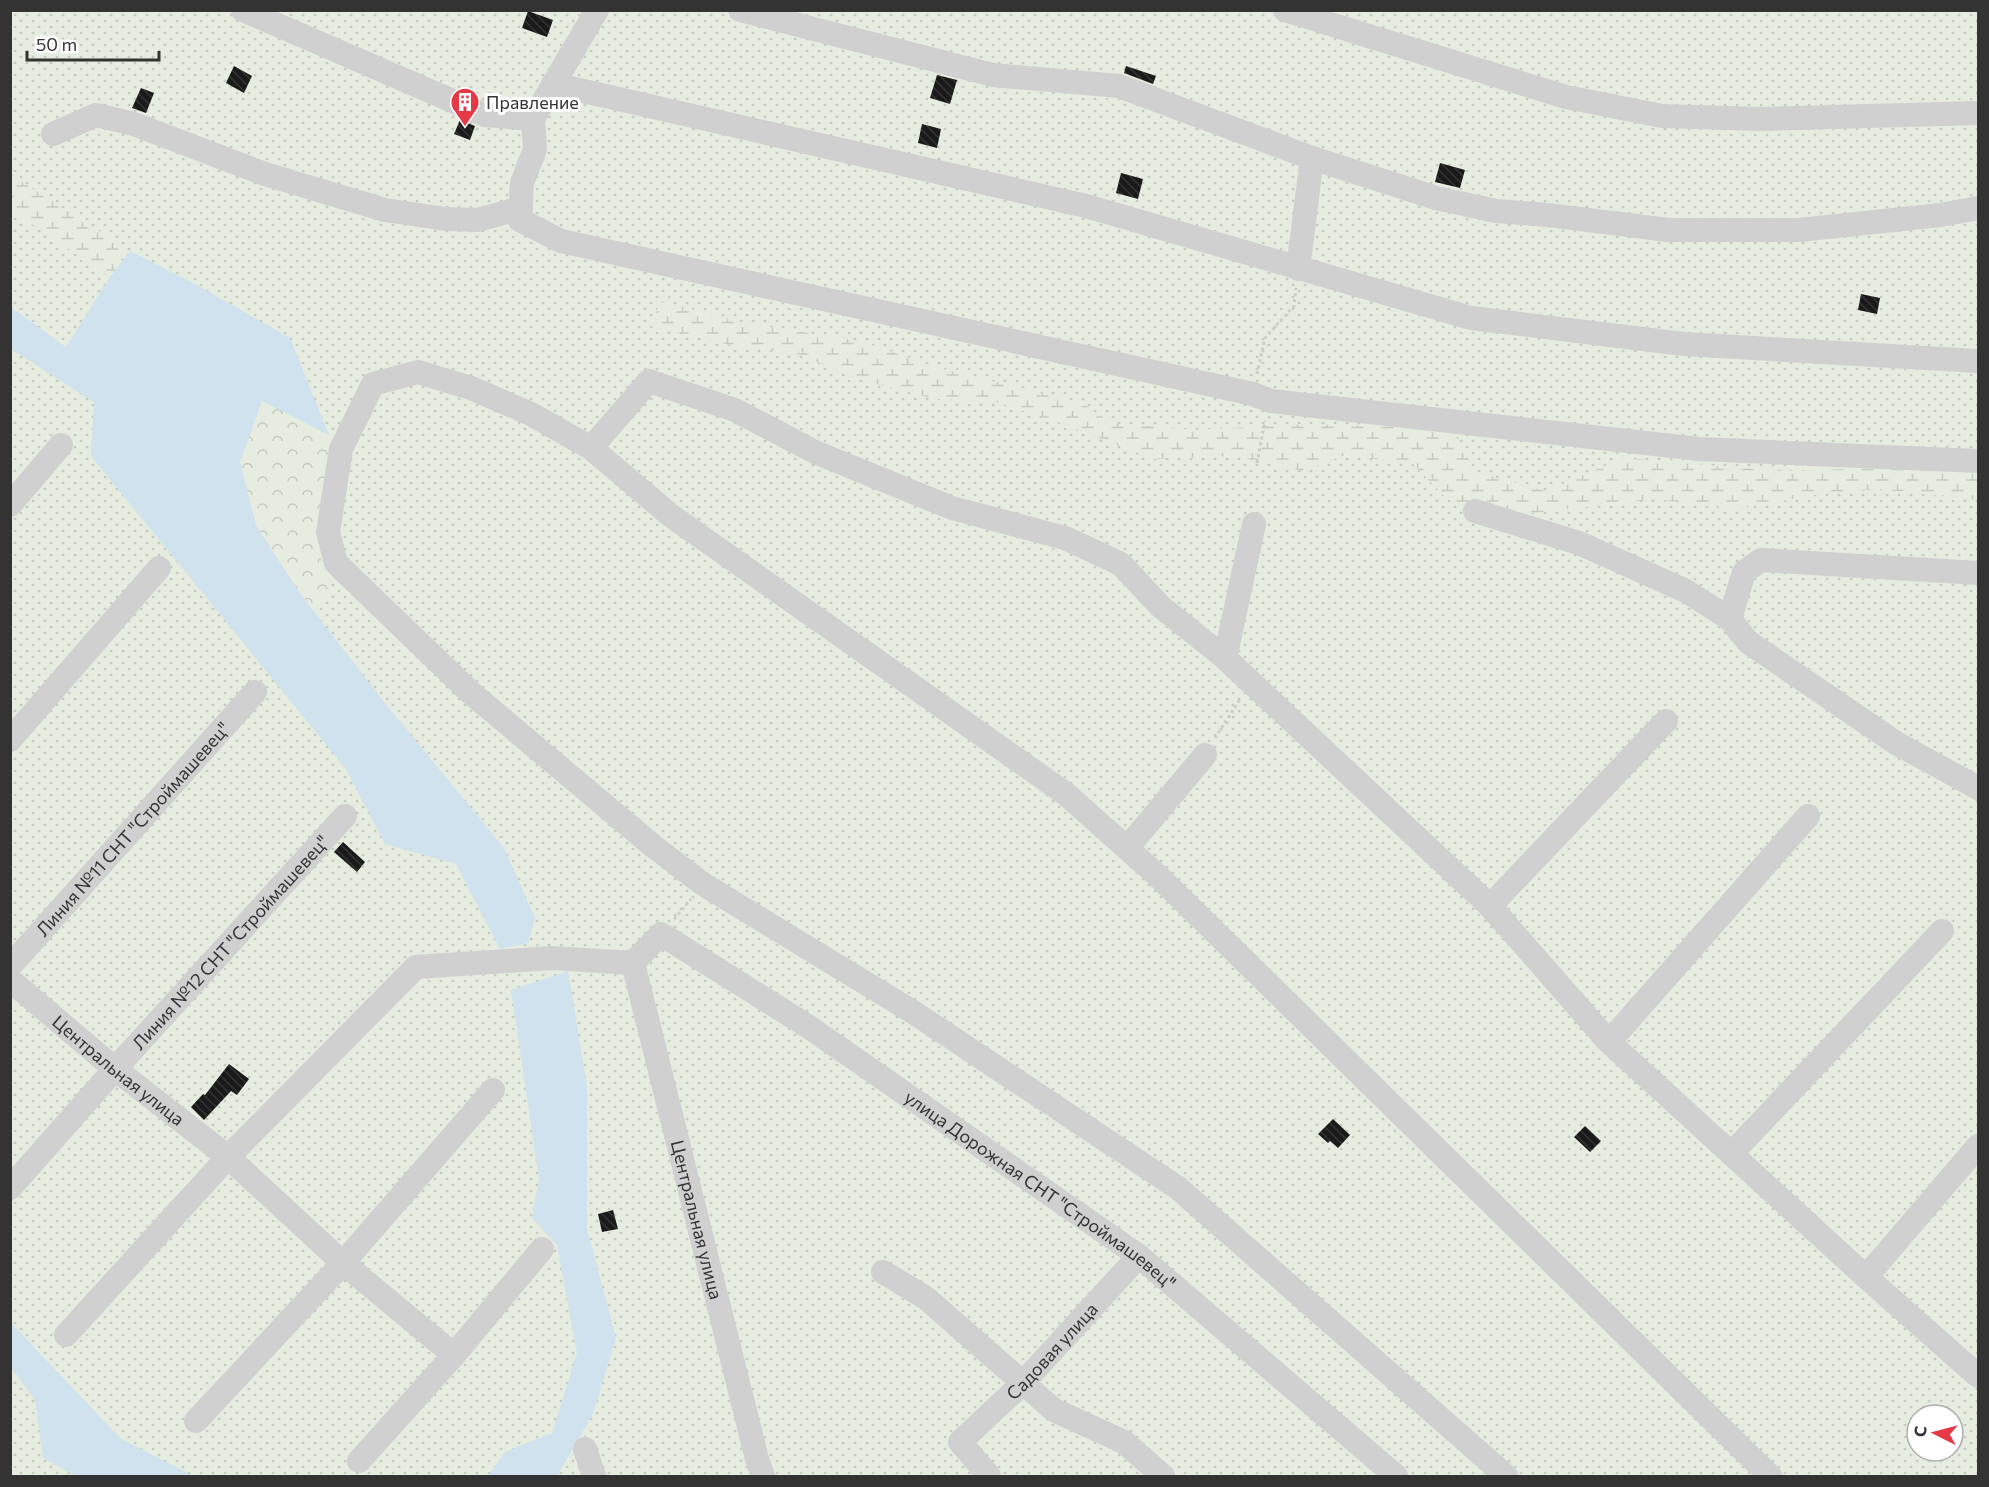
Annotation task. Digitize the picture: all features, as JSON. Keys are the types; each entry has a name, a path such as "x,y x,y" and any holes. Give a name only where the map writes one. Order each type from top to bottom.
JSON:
{"street":[{"path":"243,10 485,115 533,119"},
{"path":"597,10 533,119 535,149 522,183 520,220 561,241 1253,394 1271,401 1699,449 1978,461"},
{"path":"740,10 993,75 1119,87 1312,158 1436,198 1496,212 1548,215 1668,230 1799,230 1941,215 1978,208"},
{"path":"1285,10 1566,97 1662,116 1761,119 1978,113"},
{"path":"553,84 1086,206 1471,318 1684,344 1978,361"},
{"path":"53,134 96,115 134,124 265,174 385,210 446,219 478,220 521,208"},
{"path":"1298,268 1312,158"},
{"path":"1506,1476 1178,1188 913,1012 704,884 653,846 470,692 336,563 328,532 341,449 373,384 418,372 429,375 471,388 531,414 591,448 670,515 1066,794 1157,875 1770,1476"},
{"path":"591,448 649,381 735,410 815,452 952,508 1065,538 1120,564 1160,606 1225,658 1490,906 1609,1042 1978,1376"},
{"path":"10,505 60,445"},
{"path":"1475,511 1579,543 1686,591 1730,619 1748,642 1896,743 1978,788"},
{"path":"1225,658 1254,524"},
{"path":"1730,619 1744,572 1761,560 1978,573"},
{"path":"10,740 159,568"},
{"name":"Линия №11 СНТ \"Строймашевец\"","path":"10,966 255,692"},
{"path":"1490,906 1666,721"},
{"path":"1127,848 1205,755"},
{"name":"Линия №12 СНТ \"Строймашевец\"","path":"10,1188 345,816"},
{"path":"1609,1042 1808,816"},
{"path":"1731,1154 1942,931"},
{"path":"66,1335 228,1157 416,967 552,958 633,963 661,934"},
{"name":"улица Дорожная СНТ \"Строймашевец\"","path":"661,934 809,1027 1139,1256 1396,1476"},
{"name":"Центральная улица","path":"633,963 757,1459 764,1476"},
{"name":"Центральная улица","path":"10,980 115,1069 228,1157 343,1263 454,1355"},
{"path":"196,1420 343,1263 493,1090"},
{"path":"1866,1276 1978,1146"},
{"path":"359,1461 454,1355 542,1249"},
{"name":"Садовая улица","path":"989,1476 960,1442 1023,1383 1139,1256"},
{"path":"883,1272 926,1298 1054,1410 1124,1442 1163,1476"},
{"path":"585,1449 594,1476"}],"path":[{"path":"1253,394 1265,338 1294,306 1298,268"},
{"path":"1257,463 1264,422"},
{"path":"1205,755 1251,682"},
{"path":"661,934 704,884"}],"green space":[{"path":"10,11 1978,11 1978,1476 11,1476"},
{"path":"10,174 130,251 110,277 11,210"},
{"path":"660,301 745,323 860,341 939,368 1083,403 1110,423 1194,430 1310,424 1455,429 1472,471 1546,491 1623,458 1779,471 1889,468 1978,471 1978,500 1878,489 1815,495 1734,510 1655,499 1501,517 1446,498 1411,462 1342,456 1303,471 1237,456 1153,459 1066,425 993,401 935,399 862,380 797,354 735,346 651,326"},
{"path":"262,400 329,435 333,444 319,553 333,591 315,613 256,525 240,462"}],"water":[{"path":"130,251 195,284 290,338 329,435 262,401 240,462 256,525 299,592 384,702 504,848 535,918 528,943 500,949 456,864 385,844 346,769 91,456 94,402 11,349 11,307 66,347 110,277"},
{"path":"568,971 587,1086 587,1229 616,1338 593,1414 557,1476 488,1476 505,1452 552,1433 577,1353 557,1245 532,1218 539,1179 511,990"},
{"path":"11,1323 121,1439 194,1476 75,1476 43,1458 35,1400 11,1367"}],"building":[{"path":"528,11 553,20 547,37 522,28"},
{"path":"234,66 252,76 244,93 226,83"},
{"path":"1126,66 1156,76 1153,84 1124,73"},
{"path":"937,75 957,80 950,104 930,98"},
{"path":"141,88 154,93 146,113 132,108"},
{"name":"Правление","path":"460,120 475,126 470,140 454,134"},
{"path":"922,124 941,129 937,148 918,143"},
{"path":"1440,163 1465,170 1460,188 1435,182"},
{"path":"1121,173 1143,179 1138,199 1116,193"},
{"path":"1861,294 1880,298 1877,314 1858,310"},
{"path":"343,842 365,862 357,872 334,852"},
{"path":"229,1064 249,1079 237,1095 231,1091 204,1120 191,1107 203,1094 205,1095"},
{"path":"1333,1119 1350,1135 1338,1148 1318,1134"},
{"path":"1585,1126 1601,1141 1590,1152 1574,1137"},
{"path":"613,1210 618,1229 602,1232 598,1214"}],"place":[{"name":"Правление","path":"465,128"}]}
